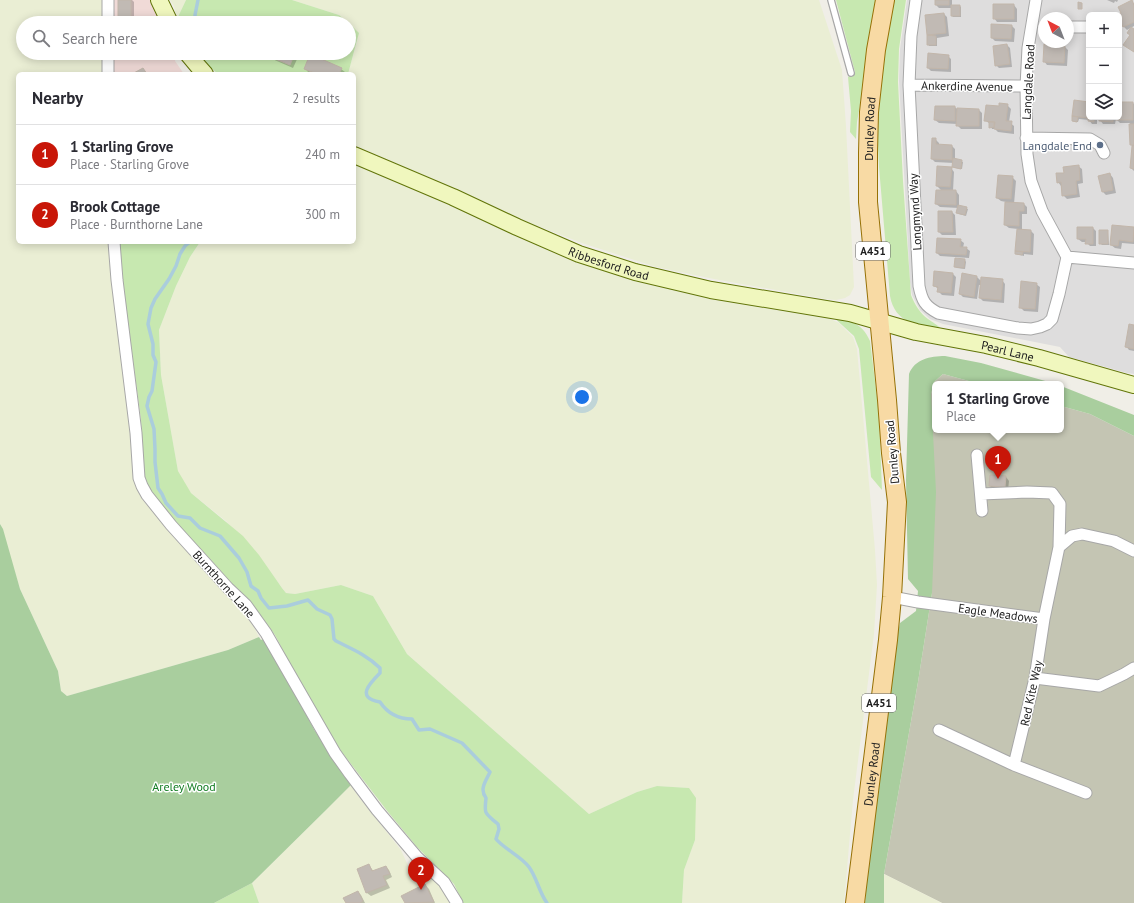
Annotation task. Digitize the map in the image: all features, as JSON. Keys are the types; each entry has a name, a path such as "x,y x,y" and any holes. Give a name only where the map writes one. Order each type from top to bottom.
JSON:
{"main road":[{"path":"159,0 167,16"},
{"name":"Dunley Road","path":"855,903 888,640 897,502 891,453 868,202 870,104 876,50 885,0"},
{"path":"192,60 203,72"},
{"name":"Ribbesford Road","path":"356,156 453,196 517,227 579,254 635,272 711,290 850,313 880,322"},
{"name":"Pearl Lane","path":"880,322 916,332 986,345 1039,358 1134,385"}],"street":[{"path":"108,0 108,16"},
{"name":"Longmynd Way","path":"916,0 909,85 919,286 925,303 929,308 938,313 1018,328 1031,329 1040,327 1047,324 1052,319 1067,257"},
{"name":"Langdale Road","path":"1036,0 1038,26 1028,48 1026,86 1026,138 1031,181 1042,211 1067,257"},
{"path":"1074,27 1086,27"},
{"path":"108,60 108,72"},
{"name":"Ankerdine Avenue","path":"909,85 1026,86"},
{"path":"1026,138 1090,139 1100,145 1104,153"},
{"name":"Burnthorne Lane","path":"114,244 117,280 134,418 139,478 142,486 147,495 171,525 228,588 246,605 266,633 335,752 354,780 417,857 444,882 457,903"},
{"path":"1067,257 1134,263"},
{"path":"977,455 982,511"},
{"name":"Eagle Meadows","path":"892,597 918,602 1044,619 1059,547 1060,504 1052,493 1027,492 981,494"},
{"path":"1059,547 1072,536 1082,534 1114,541 1134,551"},
{"name":"Red Kite Way","path":"1014,765 1035,678 1044,619"},
{"path":"1035,678 1099,686 1134,668"},
{"path":"939,730 1014,765 1086,792"}],"lane":[{"path":"831,0 851,74"}],"shaded area":[{"path":"0,0 103,0 103,16 16,16 16,60 104,60 103,72 16,72 16,244 108,244 130,427 135,483 142,499 177,541 247,616 259,637 228,650 67,696 61,691 58,671 20,589 0,524"},
{"path":"113,0 152,0 159,16 113,16"},
{"path":"170,0 186,0 178,16 176,16 174,6"},
{"path":"292,0 819,0 842,70 854,287 850,295 836,300 826,299 656,267 582,243 522,220 356,146 356,72 349,72 352,60 356,60 356,45 358,38 356,35 356,16 339,15"},
{"path":"907,0 1134,0 1134,374 1069,357 1060,347 943,324 930,319 920,310 912,295 910,282 899,81 900,49"},
{"path":"113,60 175,60 183,72 113,72"},
{"path":"356,165 452,204 512,234 576,261 635,281 696,295 809,313 828,318 839,323 853,337 857,349 877,585 874,634 853,800 844,903 682,903 684,870 695,840 689,788 657,786 637,792 589,814 407,654 373,596 341,585 295,594 286,593 271,573 226,521 191,493 178,471 161,375 159,330 176,286 190,257 199,244 356,244"},
{"path":"943,374 969,381 935,381"},
{"path":"932,390 932,433 1064,433 1064,407 1090,414 1134,436 1134,903 942,903 884,874 932,593 931,394"},
{"path":"351,785 401,850 410,870 414,874 419,875 426,872 437,882 450,903 259,903 252,883"},
{"path":"884,874 942,903 884,903"}],"green space":[{"path":"186,0 292,0 340,16 178,16"},
{"path":"836,0 878,0 857,122 856,139 850,132 851,111 848,77 855,72"},
{"path":"892,0 906,0 899,49 898,82 911,295 923,314 941,329 916,324 902,318 893,305 890,296 879,167 877,123 879,94"},
{"path":"356,30 359,33 356,44"},
{"path":"202,60 352,60 349,72 216,72"},
{"path":"119,244 199,244 190,257 176,286 159,330 161,375 178,471 191,493 243,536 259,555 286,593 295,594 341,585 373,596 407,654 589,814 637,792 657,786 689,788 696,798 695,840 684,870 682,903 463,903 454,884 417,847 341,751 308,698 275,635 262,617 177,524 148,488 144,477 141,420 121,272"},
{"path":"831,315 859,326 870,341 879,413 882,490 871,477 859,349 854,336"},
{"path":"945,356 981,363 1045,381 969,381 943,374 935,381 932,381 932,433 936,492 932,593 884,874 884,903 865,903 868,867 896,641 900,623 916,611 918,591 908,579 906,480 909,374 919,362 924,359"},
{"path":"1064,387 1134,415 1134,436 1090,414 1064,407"},
{"name":"Areley Wood","path":"0,524 3,529 20,589 58,671 61,691 67,696 228,650 259,637 261,640 265,638 315,731 351,785 252,883 214,903 0,903"},
{"path":"252,883 259,903 214,903"}],"building":[{"path":"118,0 131,0 131,16 118,16"},
{"path":"935,0 949,0 949,5 935,5"},
{"path":"1132,0 1134,5 1134,22 1123,27 1122,12 1118,7"},
{"path":"1078,2 1082,3 1082,9 1078,9"},
{"path":"993,4 1014,4 1014,19 993,19"},
{"path":"951,5 960,5 960,16 951,16"},
{"path":"944,13 946,33 927,35 925,15"},
{"path":"991,24 1012,25 1011,39 991,38"},
{"path":"1131,27 1134,29 1134,52 1123,45 1130,35 1127,33"},
{"path":"927,35 936,36 936,45 927,45"},
{"path":"1007,44 1010,64 995,66 993,46"},
{"path":"1044,48 1065,48 1064,63 1043,62"},
{"path":"928,53 949,55 948,69 927,68"},
{"path":"278,60 292,60 290,65"},
{"path":"308,60 324,60 342,68 340,72 312,72 304,69"},
{"path":"143,68 146,72 136,72"},
{"path":"1074,100 1086,102 1086,118 1072,116"},
{"path":"1122,102 1133,102 1133,120 1122,120"},
{"path":"999,103 1008,104 1006,121 1012,121 1011,131 994,129 995,122 984,121 986,105 999,106"},
{"path":"935,106 955,106 955,121 934,120"},
{"path":"957,108 979,109 979,126 956,126"},
{"path":"1072,116 1078,117 1077,122 1072,121"},
{"path":"1113,120 1113,122 1099,121"},
{"path":"989,122 994,122 994,127 989,128"},
{"path":"1129,124 1134,124 1134,145 1130,145"},
{"path":"932,138 936,138 936,144 952,145 952,160 931,159"},
{"path":"1132,146 1134,146 1134,169 1130,168"},
{"path":"953,158 962,160 961,169 952,167"},
{"path":"1079,165 1080,180 1076,181 1077,194 1062,196 1061,182 1057,183 1056,173 1064,173 1063,167"},
{"path":"937,166 952,167 950,187 936,186"},
{"path":"1110,173 1113,190 1102,192 1098,176"},
{"path":"998,175 1013,176 1011,199 996,198"},
{"path":"936,190 956,190 956,205 935,204"},
{"path":"1005,202 1024,203 1024,211 1019,211 1019,226 1004,225"},
{"path":"958,205 967,207 965,215 956,213"},
{"path":"938,211 952,211 953,232 938,232"},
{"path":"1112,225 1134,227 1133,242 1119,240 1118,246 1110,245"},
{"path":"1077,227 1093,227 1093,244 1085,244 1086,239 1077,239"},
{"path":"1017,229 1031,230 1030,252 1015,251"},
{"path":"1099,230 1108,230 1108,244 1099,244"},
{"path":"937,238 961,239 960,247 967,247 966,255 936,253"},
{"path":"1015,251 1023,252 1022,255 1015,254"},
{"path":"955,258 965,259 964,268 954,267"},
{"path":"934,271 953,273 951,293 937,292 938,287 933,286"},
{"path":"962,273 977,276 974,297 959,294"},
{"path":"981,277 1003,279 1001,300 979,298"},
{"path":"1021,281 1037,283 1035,309 1019,308"},
{"path":"1129,324 1134,325 1134,349 1125,347"},
{"path":"990,475 1006,476 1005,487 989,486"},
{"path":"369,864 372,871 386,866 390,874 383,876 387,885 366,893 357,869"},
{"path":"425,884 434,902 405,903 401,896"},
{"path":"358,891 363,901 360,903 346,903 343,898"}],"waterway":[{"path":"195,16 198,0"},
{"path":"188,244 180,254 169,279 155,299 151,308 148,324 153,344 153,355 156,362 152,391 147,406 154,429 155,462 158,488 166,503 178,516 190,518 200,528 220,536 239,558 247,572 251,586 258,591 261,598 269,608 287,606 308,600 317,609 330,615 332,619 334,639 365,656 380,668 380,673 372,681 367,690 366,694 368,697 372,700 380,702 390,713 398,717 412,719 419,730 430,729 462,743 490,772 483,791 486,798 485,811 490,818 498,824 499,829 496,839 526,863 547,903"}],"place":[{"name":"Langdale End","path":"1100,145"},
{"name":"1 Starling Grove","path":"998,479"},
{"name":"Brook Cottage","path":"421,890"}]}
